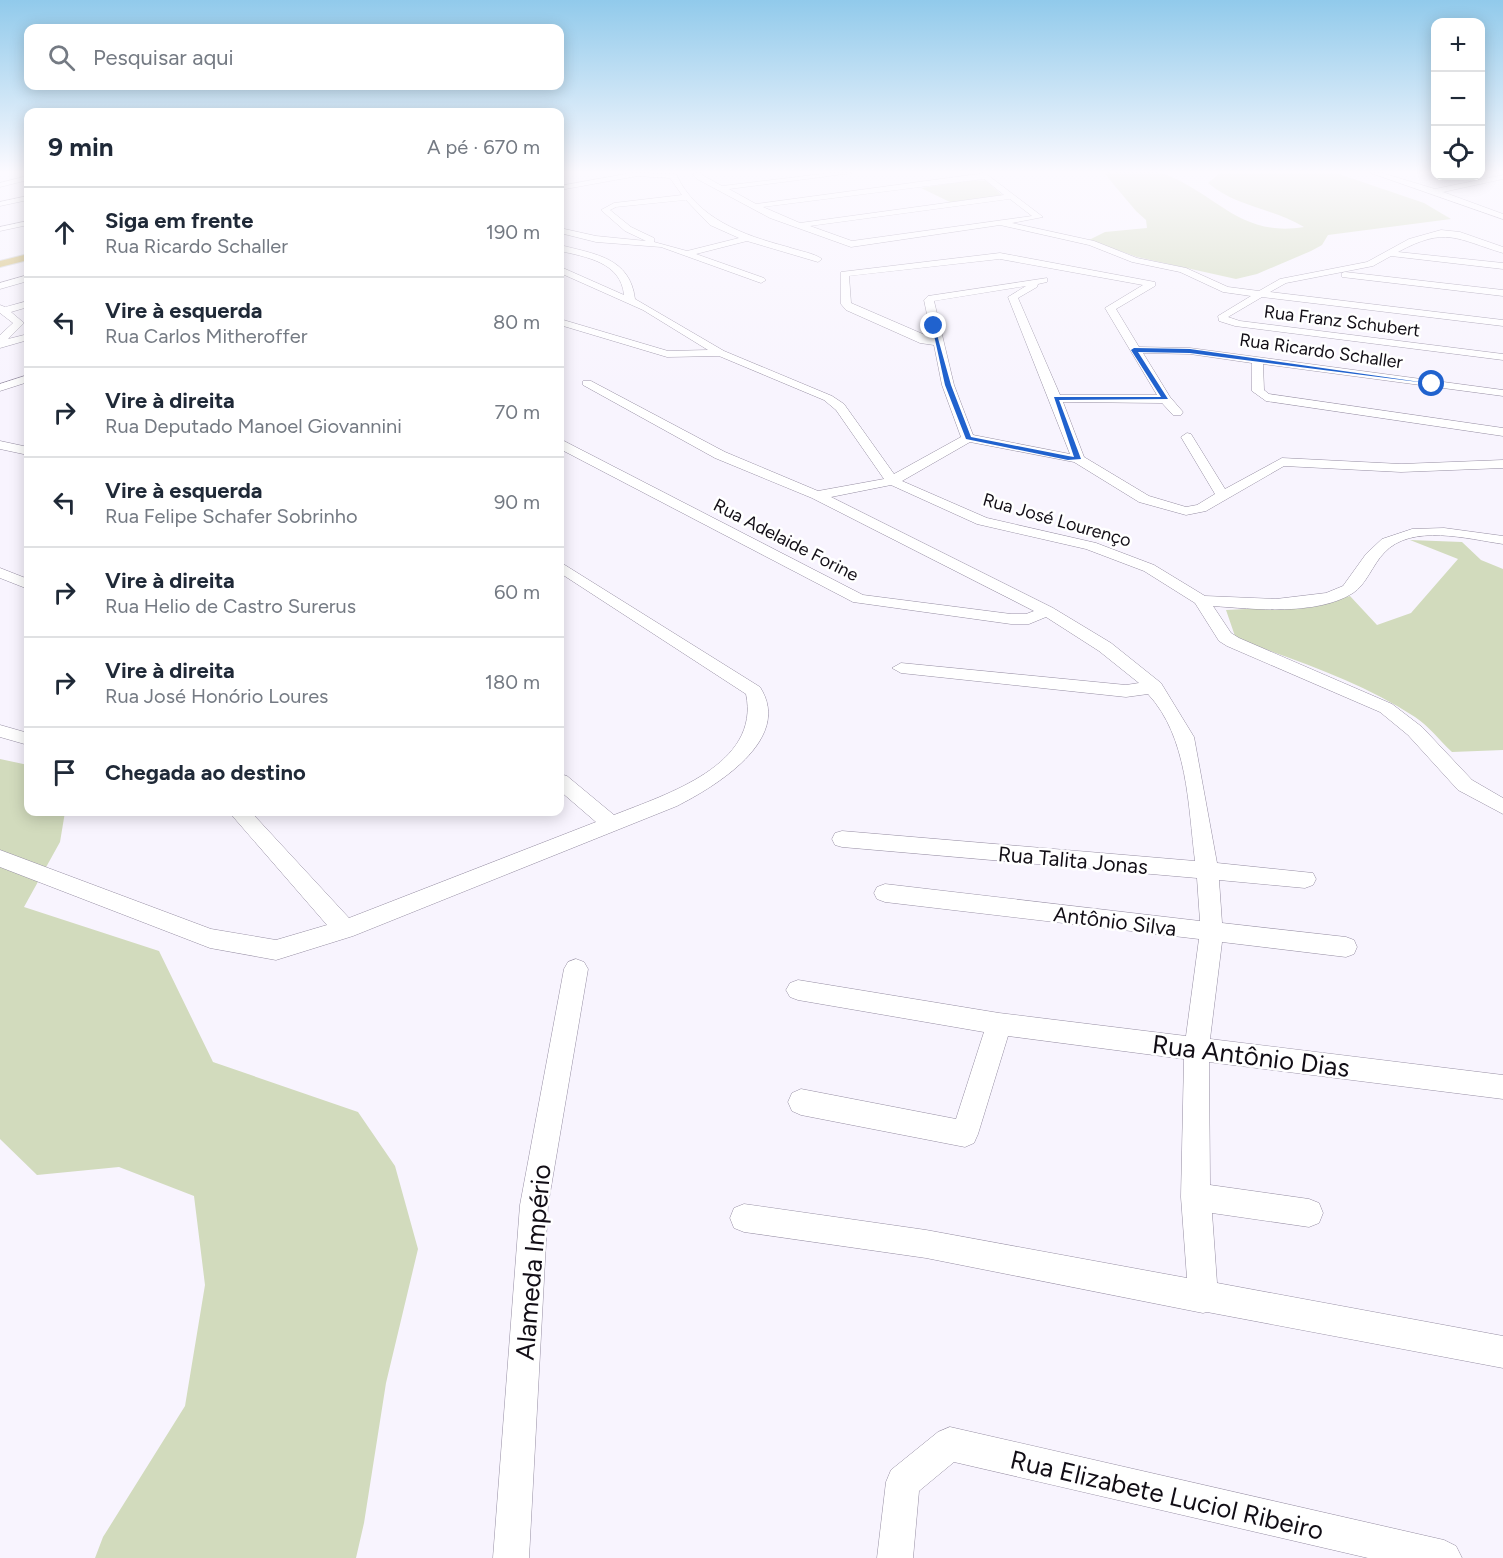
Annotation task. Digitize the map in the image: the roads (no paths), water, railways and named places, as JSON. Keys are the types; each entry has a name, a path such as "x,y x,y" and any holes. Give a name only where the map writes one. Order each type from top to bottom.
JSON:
{"main road":[{"path":"2,259 24,249"},
{"path":"2,259 24,253"},
{"path":"2,259 24,258"}],"street":[{"path":"664,246 761,280"},
{"path":"686,254 724,246"},
{"path":"772,246 818,259"},
{"path":"1098,246 1135,260 1183,270 1226,290 1503,323"},
{"path":"1260,294 1283,281 1370,264 1405,246"},
{"path":"564,249 604,261 615,268 626,279 630,301"},
{"path":"1393,254 1503,266"},
{"path":"937,342 924,340 850,308 846,304 844,274 995,256 1060,265 1152,284 1110,308 1165,399 1177,412"},
{"path":"968,438 948,385 929,300 931,297 1025,285 1044,280 1061,270 1060,265"},
{"path":"1332,271 1360,277 1503,293"},
{"path":"564,272 647,308 720,352 828,398 840,407 892,481"},
{"path":"0,286 24,279"},
{"path":"1013,297 1025,285"},
{"path":"999,287 1013,297 1056,398 1078,459"},
{"name":"Rua Franz Schubert","path":"1260,294 1223,316 1223,319 1239,324 1503,357"},
{"path":"3,309 24,305"},
{"path":"0,343 19,322 3,309"},
{"path":"564,323 667,354 720,352"},
{"path":"0,343 24,338"},
{"name":"Rua Ricardo Schaller","path":"1134,350 1190,351 1503,393"},
{"path":"1257,361 1258,392 1266,397 1503,432"},
{"path":"0,388 24,379"},
{"path":"587,383 720,455 817,495 1047,611 1076,627 1155,687 1182,730 1193,782 1206,872 1211,933 1208,974 1197,1049 1195,1197 1203,1298"},
{"path":"1056,398 1165,399"},
{"path":"1187,437 1223,496"},
{"path":"817,495 892,481 968,438 1078,459 1144,499 1186,511 1201,508 1282,462 1401,468 1503,464"},
{"path":"0,445 24,450"},
{"name":"Rua Adelaide Forine","path":"564,446 859,598 1011,619 1029,619 1047,611"},
{"name":"Rua José Lourenço","path":"892,481 982,521 1091,546 1149,568 1201,600 1225,637 1386,708 1415,731 1465,785 1503,807"},
{"path":"1201,600 1308,602 1342,592 1349,589 1385,543 1401,537 1430,533 1503,540"},
{"path":"0,858 210,938 276,950 345,929 670,801 714,779 740,754 756,731 761,708 754,691 564,570"},
{"path":"0,573 24,582"},
{"path":"901,668 1126,691 1155,687"},
{"path":"0,731 24,738"},
{"path":"564,784 612,824"},
{"path":"243,816 345,929"},
{"name":"Rua Talita Jonas","path":"842,838 1305,879"},
{"name":"Antônio Silva","path":"885,893 1211,933 1346,946"},
{"name":"Alameda Império","path":"511,1558 534,1205 576,969"},
{"name":"Rua Antônio Dias","path":"798,990 999,1024 1503,1087"},
{"path":"801,1102 965,1134 999,1024"},
{"path":"1195,1197 1309,1213"},
{"path":"744,1218 926,1244 1203,1298 1503,1352"},
{"name":"Rua Elizabete Luciol Ribeiro","path":"895,1558 903,1482 950,1444 1386,1552 1444,1558"}]}
